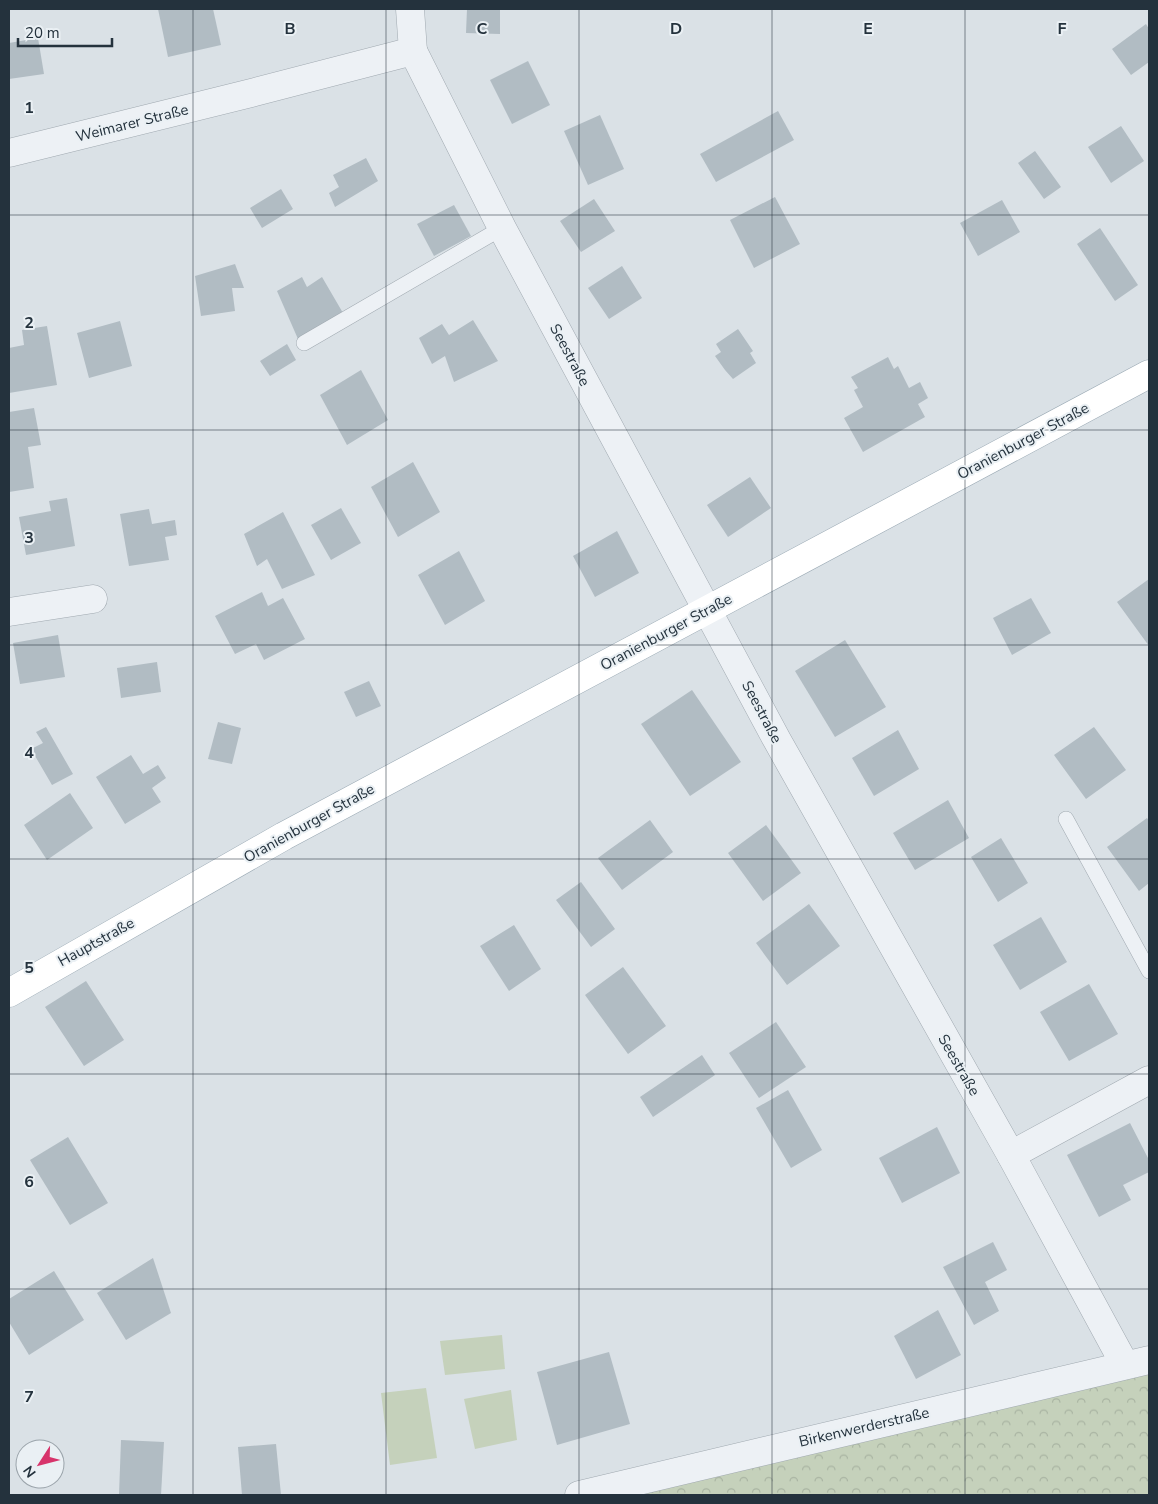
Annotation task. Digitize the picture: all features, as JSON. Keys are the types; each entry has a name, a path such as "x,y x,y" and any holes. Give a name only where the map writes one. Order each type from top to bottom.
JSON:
{"main road":[{"name":"Oranienburger Straße","path":"184,892 284,836 1149,374"},
{"name":"Hauptstraße","path":"9,993 184,892"}],"street":[{"name":"Seestraße","path":"410,9 412,51 502,228 707,610 777,740 1011,1156 1137,1362"},
{"name":"Weimarer Straße","path":"9,153 412,51"},
{"path":"9,612 93,599"},
{"path":"1011,1156 1149,1080"},
{"name":"Birkenwerderstraße","path":"579,1495 1137,1362"}],"lane":[{"path":"304,343 502,228"},
{"path":"1066,820 1149,971"}],"green space":[{"path":"502,1335 505,1369 445,1375 440,1341"},
{"path":"1149,1364 1149,1495 622,1495"},
{"path":"426,1388 437,1458 390,1465 381,1393"},
{"path":"511,1390 517,1440 475,1449 464,1399"}],"building":[{"path":"158,9 213,9 221,45 168,57"},
{"path":"467,9 500,9 500,34 466,33"},
{"path":"1146,24 1149,29 1149,62 1131,75 1112,49"},
{"path":"38,38 44,74 9,79 9,43"},
{"path":"528,61 550,105 512,124 490,80"},
{"path":"778,111 794,140 716,182 700,154"},
{"path":"600,115 624,169 588,185 564,131"},
{"path":"1121,126 1144,161 1111,183 1088,147"},
{"path":"1035,151 1061,187 1044,199 1018,163"},
{"path":"366,158 378,181 335,207 329,193 339,187 333,175"},
{"path":"281,189 293,209 262,228 250,208"},
{"path":"775,197 800,244 754,268 730,220"},
{"path":"594,199 615,231 581,252 560,221"},
{"path":"1002,200 1020,232 978,256 960,223"},
{"path":"454,205 471,236 434,256 417,224"},
{"path":"1100,228 1138,285 1115,301 1077,244"},
{"path":"235,264 244,288 232,288 235,311 201,316 195,276"},
{"path":"622,266 642,298 609,319 588,288"},
{"path":"302,277 307,287 322,277 343,313 298,339 277,291"},
{"path":"473,320 498,361 454,382 445,356 432,364 419,338 442,324 449,335"},
{"path":"120,321 132,366 89,378 77,333"},
{"path":"47,326 57,385 9,393 9,348 24,345 22,330"},
{"path":"738,329 753,351 750,353 756,363 733,379 715,356 721,352 716,344"},
{"path":"287,344 296,360 270,376 260,361"},
{"path":"888,357 894,369 898,366 909,388 920,382 928,398 918,404 925,417 863,452 844,418 863,407 854,390 858,388 851,377"},
{"path":"361,370 388,420 347,445 320,395"},
{"path":"34,408 41,445 28,447 34,488 9,492 9,412"},
{"path":"413,462 440,512 398,537 371,487"},
{"path":"750,477 771,508 728,537 707,505"},
{"path":"67,498 75,546 26,555 19,517 51,511 49,501"},
{"path":"341,508 361,543 331,560 311,525"},
{"path":"149,509 152,524 175,520 177,535 165,537 169,560 129,566 120,514"},
{"path":"283,512 315,575 282,589 267,559 257,566 244,534"},
{"path":"617,531 639,573 595,597 573,556"},
{"path":"459,551 485,601 445,625 418,575"},
{"path":"1149,579 1149,646 1117,602"},
{"path":"262,592 268,606 283,598 305,639 264,660 256,644 235,654 215,616"},
{"path":"1031,598 1051,633 1012,655 993,618"},
{"path":"58,635 65,677 20,684 13,643"},
{"path":"845,640 886,707 835,737 795,671"},
{"path":"157,662 161,692 121,698 117,668"},
{"path":"369,681 381,706 356,717 344,692"},
{"path":"692,690 741,762 690,796 641,724"},
{"path":"218,722 241,728 232,764 208,759"},
{"path":"46,727 73,774 52,785 31,749 43,743 36,732"},
{"path":"1094,727 1126,770 1086,799 1054,755"},
{"path":"898,730 919,769 874,796 852,758"},
{"path":"131,755 143,774 158,765 166,778 152,788 161,802 125,824 96,777"},
{"path":"70,793 93,828 47,860 24,825"},
{"path":"948,800 969,838 915,870 893,833"},
{"path":"1147,818 1149,821 1149,883 1139,891 1107,847"},
{"path":"650,820 673,852 622,890 598,858"},
{"path":"766,825 801,873 763,901 728,853"},
{"path":"1001,838 1028,883 998,902 971,857"},
{"path":"581,882 615,929 591,947 556,900"},
{"path":"809,904 840,946 787,985 756,943"},
{"path":"1041,917 1067,962 1020,990 993,945"},
{"path":"514,925 541,969 509,991 480,946"},
{"path":"623,967 666,1026 628,1054 585,995"},
{"path":"86,981 124,1040 84,1066 45,1007"},
{"path":"1089,984 1118,1034 1069,1061 1040,1012"},
{"path":"776,1022 806,1067 759,1098 729,1053"},
{"path":"702,1055 715,1075 653,1117 640,1097"},
{"path":"788,1090 822,1150 791,1168 756,1108"},
{"path":"1130,1123 1149,1160 1149,1172 1123,1185 1131,1200 1099,1217 1067,1155"},
{"path":"937,1127 960,1173 902,1203 879,1158"},
{"path":"68,1137 108,1203 70,1225 30,1160"},
{"path":"993,1242 1007,1270 985,1282 999,1311 974,1325 943,1267"},
{"path":"153,1258 171,1313 126,1340 97,1293"},
{"path":"54,1271 84,1320 29,1355 9,1322 9,1299"},
{"path":"938,1310 961,1355 916,1379 894,1336"},
{"path":"609,1352 630,1424 557,1445 537,1372"},
{"path":"121,1440 164,1442 161,1495 119,1495"},
{"path":"276,1444 281,1495 242,1495 238,1447"}]}
